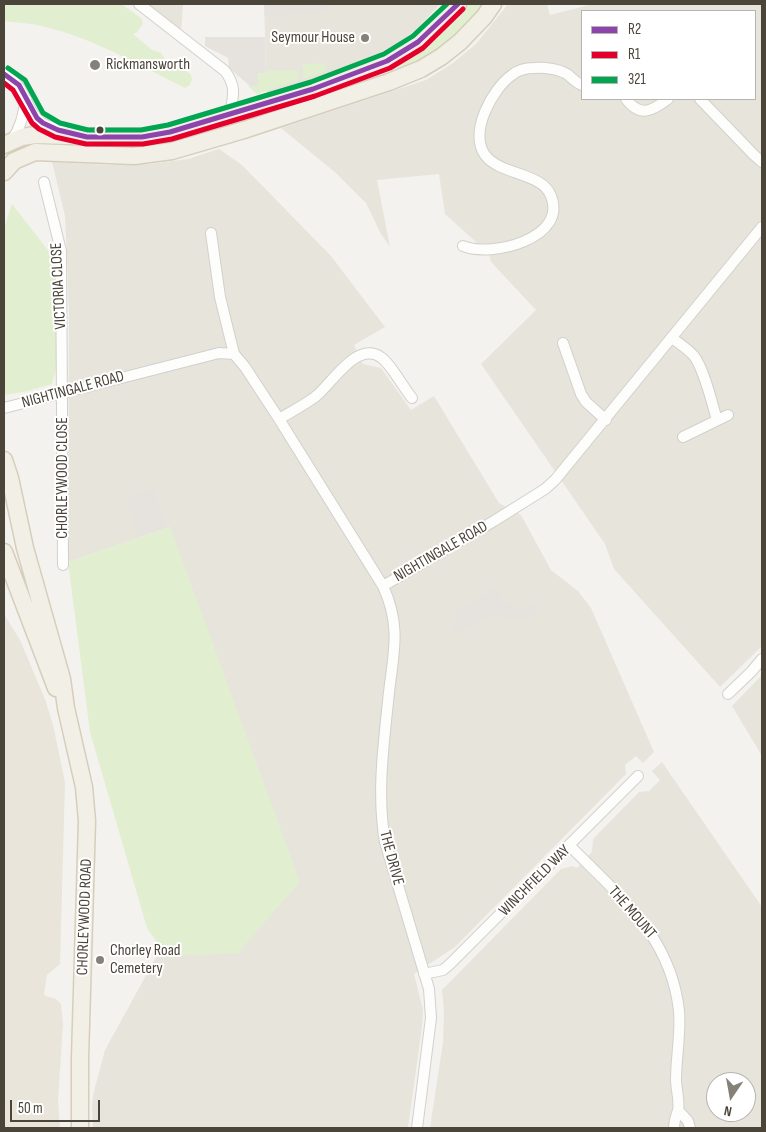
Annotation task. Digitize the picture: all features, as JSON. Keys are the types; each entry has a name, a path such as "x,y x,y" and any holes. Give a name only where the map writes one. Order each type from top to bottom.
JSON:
{"main road":[{"path":"7,143 35,135 87,137 151,135 170,132 230,114 388,62 418,42 458,4"},
{"path":"4,172 14,161 35,152 134,156 172,151 244,130 389,82 421,70 441,57 460,42 484,17 493,4"},
{"path":"4,460 10,478 25,548 62,679 66,708"},
{"path":"4,552 52,680 66,708"},
{"name":"CHORLEYWOOD ROAD","path":"66,708 84,787 88,821 80,1041 80,1128"}],"street":[{"path":"139,4 225,71 232,80 234,91 230,114"},
{"path":"463,246 477,251 510,248 538,233 548,225 552,216 552,198 548,190 542,185 493,163 481,148 480,127 495,93 512,75 524,69 546,68 564,73 581,84"},
{"path":"4,74 19,85 37,118 43,124 58,130 87,137"},
{"path":"7,143 18,132 26,99"},
{"path":"627,100 634,108 646,111 653,110 667,100"},
{"path":"701,100 762,162"},
{"name":"VICTORIA CLOSE","path":"44,182 61,251 62,392"},
{"name":"NIGHTINGALE ROAD","path":"4,408 219,353 234,354 245,367 279,419 383,586 512,510 545,489 555,480 762,227"},
{"path":"211,233 220,297 234,354"},
{"path":"672,338 686,348 695,358 701,369 717,420"},
{"path":"563,343 581,394 586,402 606,420"},
{"path":"279,419 315,397 346,364 363,354 374,354 385,361 412,398"},
{"name":"CHORLEYWOOD CLOSE","path":"62,392 63,565"},
{"path":"683,437 728,415"},
{"name":"THE DRIVE","path":"383,586 391,603 396,644 388,700 380,796 382,824 385,842 429,989 432,1018 417,1128"},
{"path":"728,694 762,659"},
{"name":"WINCHFIELD WAY","path":"424,974 442,970 450,964 638,776"},
{"name":"THE MOUNT","path":"570,846 630,907 659,944 667,963 679,1012 676,1082 678,1110 674,1119 674,1128"},
{"name":"THE MOUNT","path":"678,1110 688,1121 690,1128"}],"shaded area":[{"path":"140,4 183,4 181,32"},
{"path":"264,4 440,4 421,25 402,41 375,58 350,69 267,96"},
{"path":"264,4 299,4 300,14 265,16"},
{"path":"299,4 327,4 328,13 300,14"},
{"path":"508,4 547,4 550,15 593,4 762,4 762,646 720,687 614,569 605,544 481,364 536,310 491,262 486,244 477,243 445,214 439,174 377,180 390,247 381,234 366,203 337,174 281,128 426,80 453,63 476,44"},
{"path":"205,37 265,37 266,73 258,73 258,86 250,86 229,68 228,58 205,46"},
{"path":"219,149 242,165 331,256 385,327 354,345 363,364 381,368 411,410 434,396 499,503 521,515 551,570 578,591 591,608 654,752 643,763 636,756 625,765 626,774 455,947 414,974 423,1010 408,1128 93,1128 93,1095 105,1050 161,948 168,953 170,527 68,562 69,315 67,255 65,216 52,162 107,165 150,164 188,159"},
{"path":"153,489 168,527 139,537 125,499"},
{"path":"496,587 503,599 516,609 531,603 538,613 518,620 492,614 456,635 450,627 457,623 453,613"},
{"path":"4,614 20,640 45,699 53,725 65,782 60,964 47,975 44,994 56,999 61,1004 63,1024 58,1100 60,1128 4,1128"},
{"path":"762,675 762,756 732,706"},
{"path":"662,762 762,907 762,1128 430,1128 443,1042 444,1012 442,990 561,869 572,866 577,868 592,852 593,839 639,792 649,791 660,780 652,771"}],"green space":[{"path":"4,4 121,4 141,18 143,24 133,34 151,49 161,53 166,61 180,66 191,75 190,85 185,88 115,53 64,32 36,25 4,21"},
{"path":"466,4 489,4 434,56 390,76 399,66 444,31"},
{"path":"326,63 326,71 303,79 303,64"},
{"path":"298,70 298,80 257,94 248,86 258,86 258,73"},
{"path":"12,204 54,258 58,362 52,384 4,395 4,228"},
{"path":"170,527 300,882 238,953 175,956 163,948 147,928 90,732 68,562"}],"transit line":[{"name":"321","path":"8,68 25,80 43,113 60,123 88,130 141,130 168,125 311,82 384,54 413,36 447,4"},
{"name":"R2","path":"4,74 19,85 37,118 58,130 87,137 142,137 170,132 313,89 387,61 418,42 458,4"},
{"name":"R1","path":"4,83 13,90 32,123 55,137 86,144 143,144 172,139 315,96 390,68 423,48 463,9"}],"place":[{"name":"Seymour House","path":"365,38"},
{"name":"Rickmansworth","path":"95,65"},
{"name":"Chorley Road Cemetery","path":"100,960"}]}
